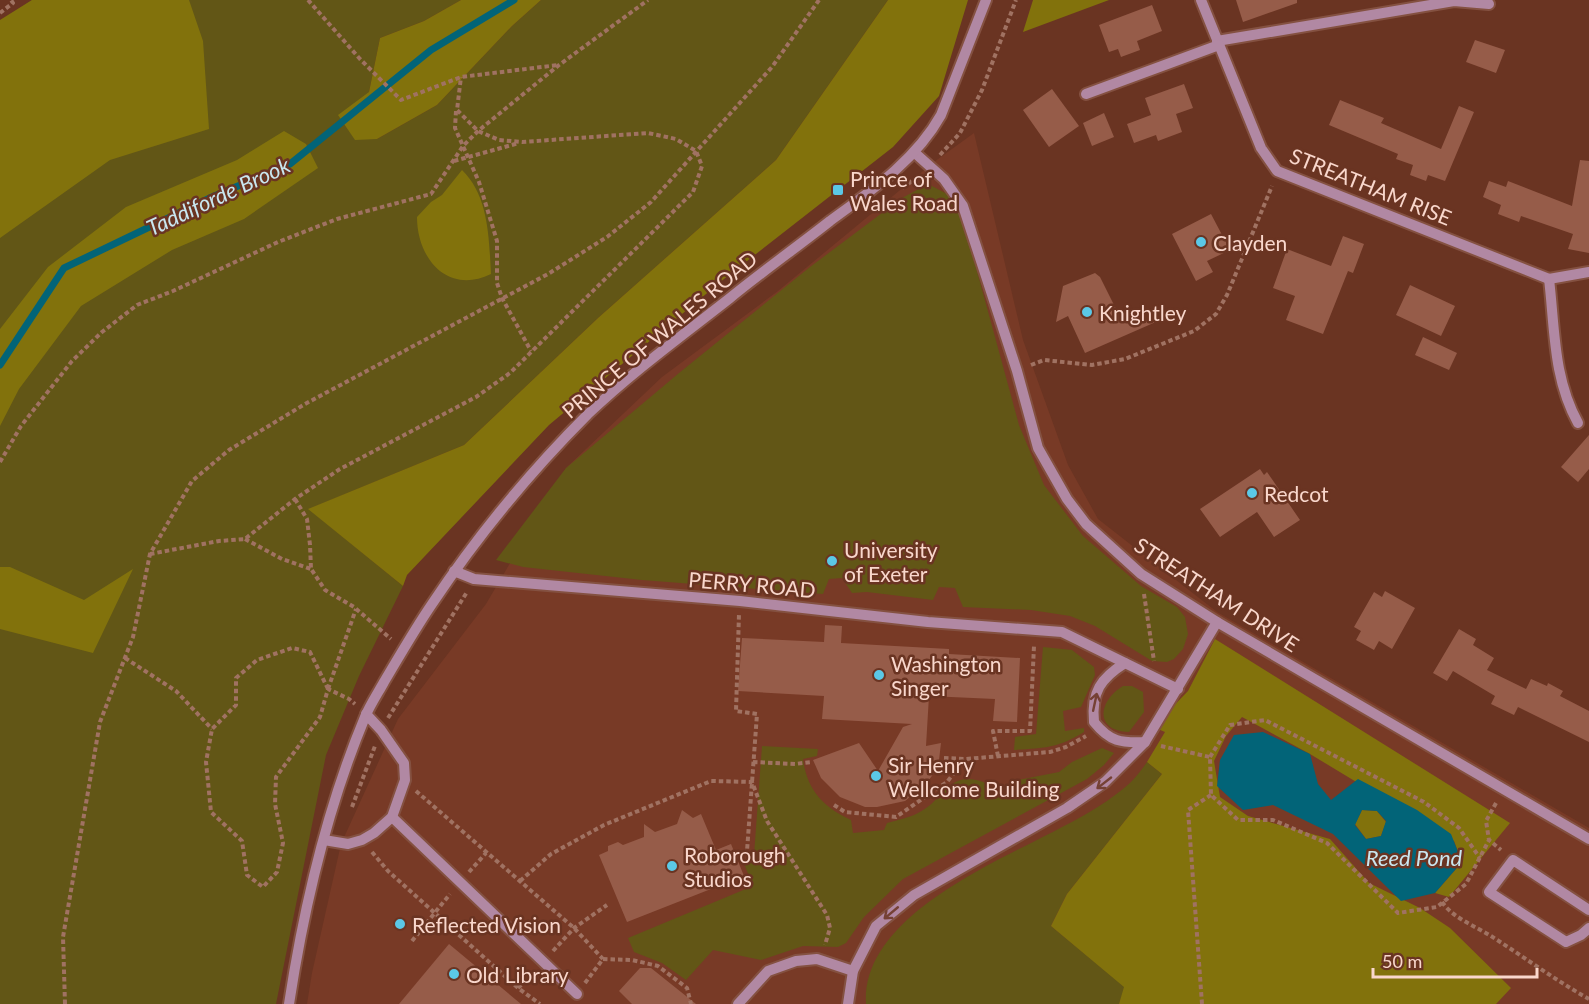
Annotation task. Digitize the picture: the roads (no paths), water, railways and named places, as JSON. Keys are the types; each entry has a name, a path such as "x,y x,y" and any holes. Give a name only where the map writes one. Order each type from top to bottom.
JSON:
{"street":[{"path":"915,153 941,115 986,0"},
{"name":"STREATHAM RISE","path":"1201,0 1261,148 1277,171 1549,279"},
{"path":"1086,94 1218,43 1454,1 1489,4"},
{"name":"STREATHAM DRIVE","path":"915,153 945,179 963,206 1017,371 1038,448 1067,499 1086,524 1141,573 1217,622 1589,839"},
{"name":"PRINCE OF WALES ROAD","path":"289,1004 298,943 332,806 366,714 403,649 486,527 590,412 726,300 855,204 915,153"},
{"path":"1578,423 1571,411 1560,380 1549,279 1589,272"},
{"name":"PERRY ROAD","path":"454,571 474,579 740,601 928,622 1062,632 1178,689"},
{"path":"848,1004 853,971 876,926 895,909 931,885 1066,808 1105,782 1145,742 1217,622"},
{"path":"1125,663 1105,677 1093,701 1094,722 1100,730 1123,743 1145,742"},
{"path":"324,840 348,844 374,833 392,817 405,780 404,763 381,730 366,714"},
{"path":"392,817 577,994"},
{"path":"1589,910 1513,860 1489,892 1566,942 1581,935 1589,928"},
{"path":"738,1004 768,971 796,961 817,959 853,971"}],"water":[{"name":"Reed Pond","path":"1263,732 1310,754 1318,784 1331,800 1358,779 1417,810 1451,834 1462,862 1435,893 1401,901 1333,834 1273,805 1243,810 1217,786 1220,760 1234,735","holes":["1362,810 1377,811 1386,821 1381,836 1366,839 1355,825"]}],"waterway":[{"name":"Taddiforde Brook","path":"0,365 64,268 212,197 290,164 431,50 514,0"}],"place":[{"name":"Prince of Wales Road","path":"838,190"},
{"name":"Clayden","path":"1201,242"},
{"name":"Knightley","path":"1087,312"},
{"name":"Redcot","path":"1252,493"},
{"name":"University of Exeter","path":"832,561"},
{"name":"Washington Singer","path":"879,675"},
{"name":"Sir Henry Wellcome Building","path":"876,776"},
{"name":"Roborough Studios","path":"672,866"},
{"name":"Reflected Vision","path":"400,924"},
{"name":"Old Library","path":"454,974"}]}
